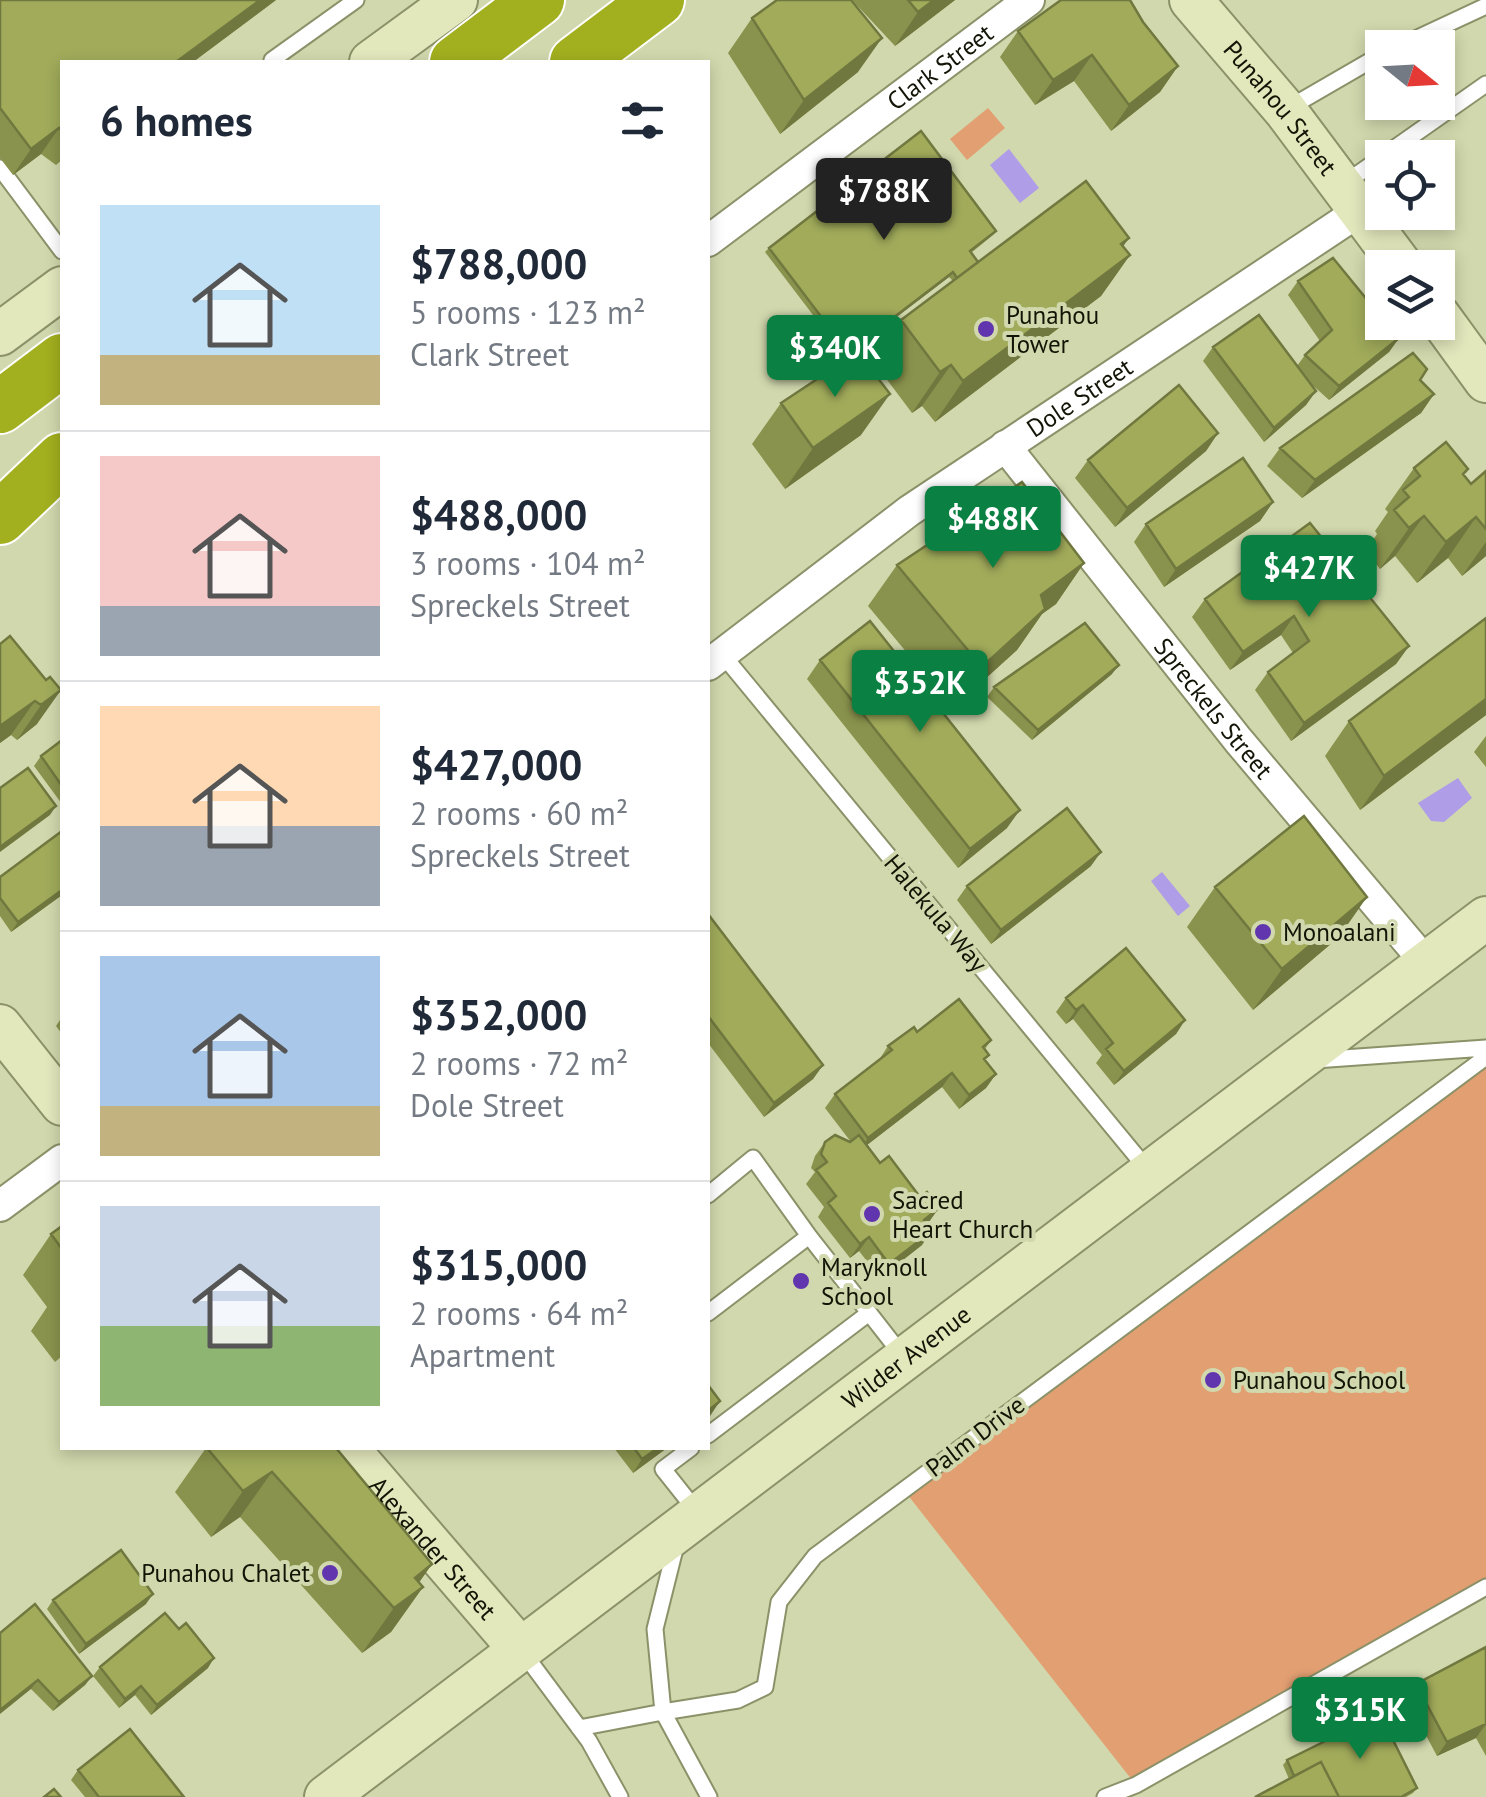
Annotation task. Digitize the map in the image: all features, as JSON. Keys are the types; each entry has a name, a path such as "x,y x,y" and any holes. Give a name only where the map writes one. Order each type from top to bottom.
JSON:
{"highway":[{"path":"459,60 538,0"},
{"path":"579,60 658,0"},
{"path":"0,407 60,362"},
{"path":"0,498 60,456"},
{"path":"0,518 60,457"}],"street":[{"path":"374,60 456,0"},
{"name":"Clark Street","path":"710,240 1029,0"},
{"name":"Punahou Street","path":"1191,0 1285,110 1390,250"},
{"name":"Dole Street","path":"715,660 908,511 1352,198"},
{"path":"0,334 60,289"},
{"path":"1455,338 1486,381"},
{"name":"Spreckels Street","path":"1005,446 1238,740 1427,964"},
{"name":"Wilder Avenue","path":"326,1797 1486,918"},
{"path":"0,1026 60,1101"},
{"path":"0,1206 60,1161"},
{"name":"Alexander Street","path":"349,1450 520,1649"}],"lane":[{"path":"272,60 356,0"},
{"path":"1435,30 1486,6"},
{"path":"1285,110 1365,64"},
{"path":"1352,198 1486,84"},
{"path":"0,168 60,248"},
{"name":"Halekula Way","path":"715,660 1149,1172"},
{"path":"1296,1062 1486,1048"},
{"name":"Palm Drive","path":"663,1712 738,1700 764,1686 779,1602 816,1556 1486,1057"},
{"path":"710,1193 753,1158 905,1358"},
{"path":"710,1312 809,1236"},
{"path":"710,1433 869,1313"},
{"path":"688,1450 663,1469 690,1522 655,1628 663,1712 710,1797"},
{"path":"1105,1797 1136,1785 1486,1587"},
{"path":"520,1649 579,1728 620,1797"},
{"path":"579,1728 663,1712"}],"shaded area":[{"path":"988,108 1005,128 967,160 950,139"},
{"path":"1009,149 1039,188 1020,203 990,165"},
{"path":"1458,778 1472,798 1444,822 1431,821 1418,803"},
{"path":"1162,872 1190,906 1178,916 1151,881"},
{"path":"1486,1057 1486,1587 1136,1785 903,1489"}],"building":[{"path":"0,0 260,0 179,60 60,60 60,129 31,149 0,108"},
{"path":"777,0 851,0 882,38 804,100 752,18"},
{"path":"908,0 934,0 918,12"},
{"path":"1061,0 1130,0 1178,66 1129,105 1092,55 1053,80 1018,31"},
{"path":"921,131 996,231 970,251 978,262 957,278 953,272 876,331 883,339 861,356 854,347 848,352 769,248"},
{"name":"Punahou Tower","path":"1086,181 1129,238 1121,244 1130,255 963,381 951,365 940,372 901,320"},
{"path":"1333,258 1365,297 1365,340 1396,340 1339,386 1305,355 1332,330 1298,281"},
{"path":"1259,315 1316,391 1274,428 1213,347"},
{"path":"858,352 890,394 813,448 781,403"},
{"path":"1413,353 1427,369 1420,380 1434,394 1315,480 1280,448"},
{"path":"1179,385 1218,433 1127,508 1088,460"},
{"path":"1446,442 1468,469 1463,474 1471,484 1486,471 1486,529 1476,517 1446,542 1424,516 1409,528 1394,510 1409,497 1403,490 1420,476 1414,468"},
{"path":"1243,458 1273,502 1176,569 1146,524"},
{"path":"1022,482 1084,563 1041,595 1045,609 982,667 897,565"},
{"path":"1310,523 1409,646 1304,723 1268,672 1309,641 1294,616 1243,652 1205,599"},
{"path":"1486,618 1486,699 1384,776 1349,721"},
{"path":"870,621 1020,810 970,849 820,660"},
{"path":"1085,623 1119,665 1038,730 994,687"},
{"path":"10,636 46,680 50,677 60,691 41,705 35,701 0,726 0,644"},
{"path":"60,742 60,783 41,756"},
{"path":"28,768 56,806 0,847 0,788"},
{"path":"1067,808 1101,852 1001,930 967,886"},
{"path":"1304,816 1367,897 1282,969 1215,887"},
{"path":"60,832 60,891 18,922 0,898 0,877"},
{"path":"710,917 823,1065 774,1103 710,1019"},
{"path":"1126,948 1185,1020 1124,1071 1106,1049 1113,1043 1083,1005 1076,1010 1066,998"},
{"path":"959,999 991,1040 983,1047 989,1055 984,1059 996,1074 969,1095 952,1073 868,1138 835,1094 892,1050 888,1046 914,1027 917,1032"},
{"name":"Sacred Heart Church","path":"835,1135 850,1142 859,1135 880,1163 889,1156 920,1197 927,1192 939,1208 924,1220 932,1231 889,1264 869,1237 860,1244 828,1203 836,1196 816,1170 827,1162 821,1154 825,1142"},
{"path":"60,1227 60,1246 51,1234"},
{"path":"710,1388 720,1401 710,1409"},
{"path":"209,1450 338,1450 432,1564 415,1578 423,1587 394,1608 272,1472 243,1491"},
{"path":"635,1450 655,1450 642,1459"},
{"path":"121,1550 153,1594 86,1644 53,1600"},
{"path":"35,1604 92,1676 59,1702 38,1680 0,1710 0,1633"},
{"path":"165,1613 179,1629 186,1623 214,1658 157,1705 141,1686 125,1699 100,1667"},
{"path":"1486,1647 1486,1724 1447,1742 1416,1684"},
{"path":"1380,1714 1417,1788 1401,1797 1339,1797 1321,1762 1294,1776 1287,1760"},
{"path":"130,1729 184,1797 99,1797 78,1770"},
{"path":"1321,1762 1339,1797 1255,1797"},
{"path":"54,1789 61,1797 44,1797"}],"place":[{"name":"Punahou Tower","path":"986,329"},
{"name":"Monoalani","path":"1263,932"},
{"name":"Sacred Heart Church","path":"872,1214"},
{"name":"Maryknoll School","path":"801,1281"},
{"name":"Punahou School","path":"1213,1380"},
{"name":"Punahou Chalet","path":"330,1573"}]}
